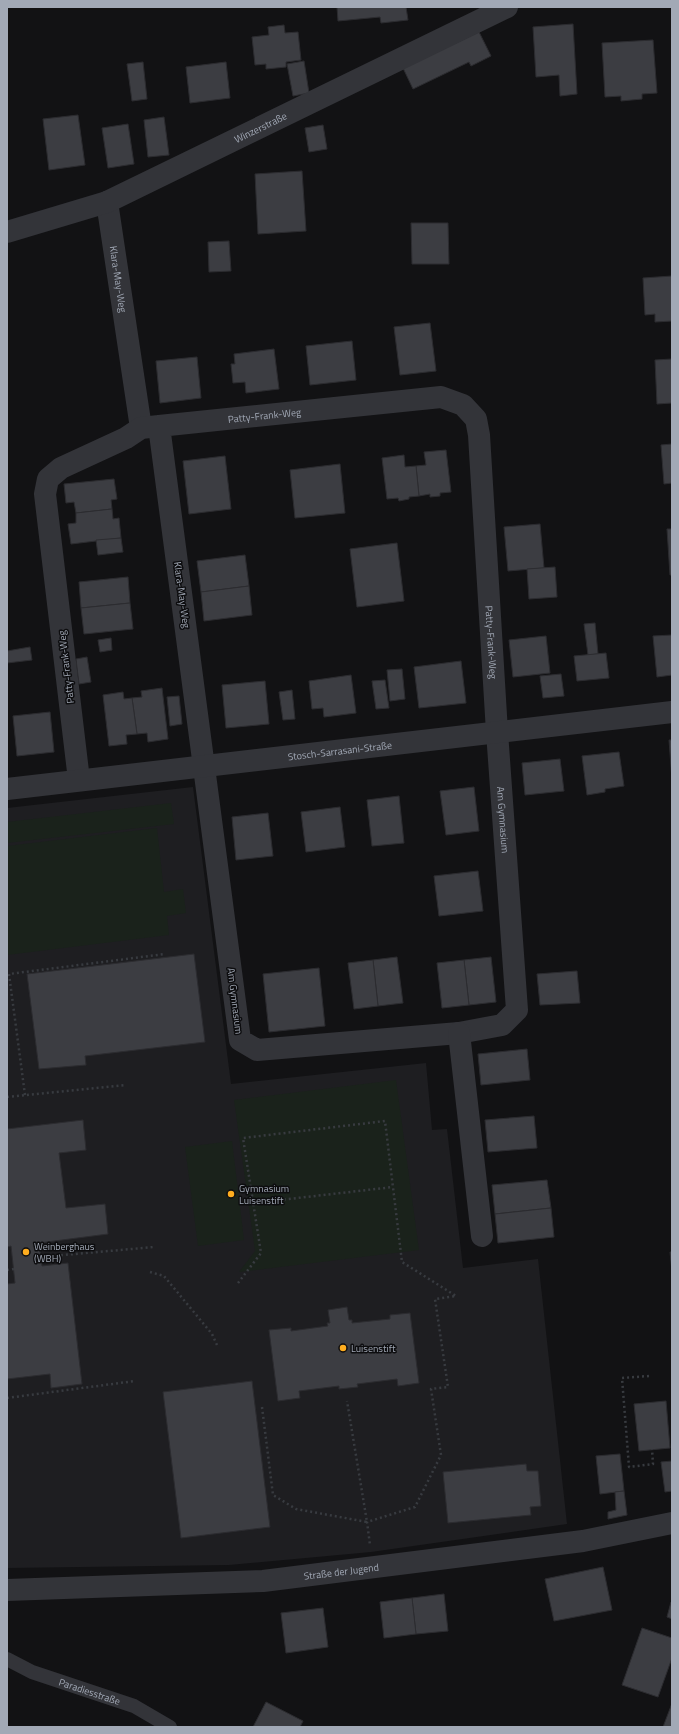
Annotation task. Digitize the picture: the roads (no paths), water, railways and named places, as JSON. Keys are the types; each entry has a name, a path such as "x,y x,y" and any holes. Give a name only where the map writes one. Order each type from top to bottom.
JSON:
{"street":[{"name":"Winzerstraße","path":"7,232 107,202 507,7"},
{"name":"Klara-May-Weg","path":"107,202 150,427 205,765"},
{"name":"Patty-Frank-Weg","path":"79,780 45,494 48,479 61,468 150,427 441,397 463,405 476,419 479,435 497,732"},
{"name":"Stosch-Sarrasani-Straße","path":"7,789 672,712"},
{"name":"Am Gymnasium","path":"205,765 240,1040 257,1050 459,1033 502,1025 517,1010 497,732"},
{"path":"459,1033 482,1236"},
{"name":"Straße der Jugend","path":"7,1590 263,1581 583,1541 672,1523"}],"lane":[{"name":"Paradiesstraße","path":"7,1659 32,1672 134,1706 170,1727"}],"place":[{"name":"Gymnasium Luisenstift","path":"231,1194"},
{"name":"Weinberghaus (WBH)","path":"26,1252"},
{"name":"Luisenstift","path":"343,1348"}]}
